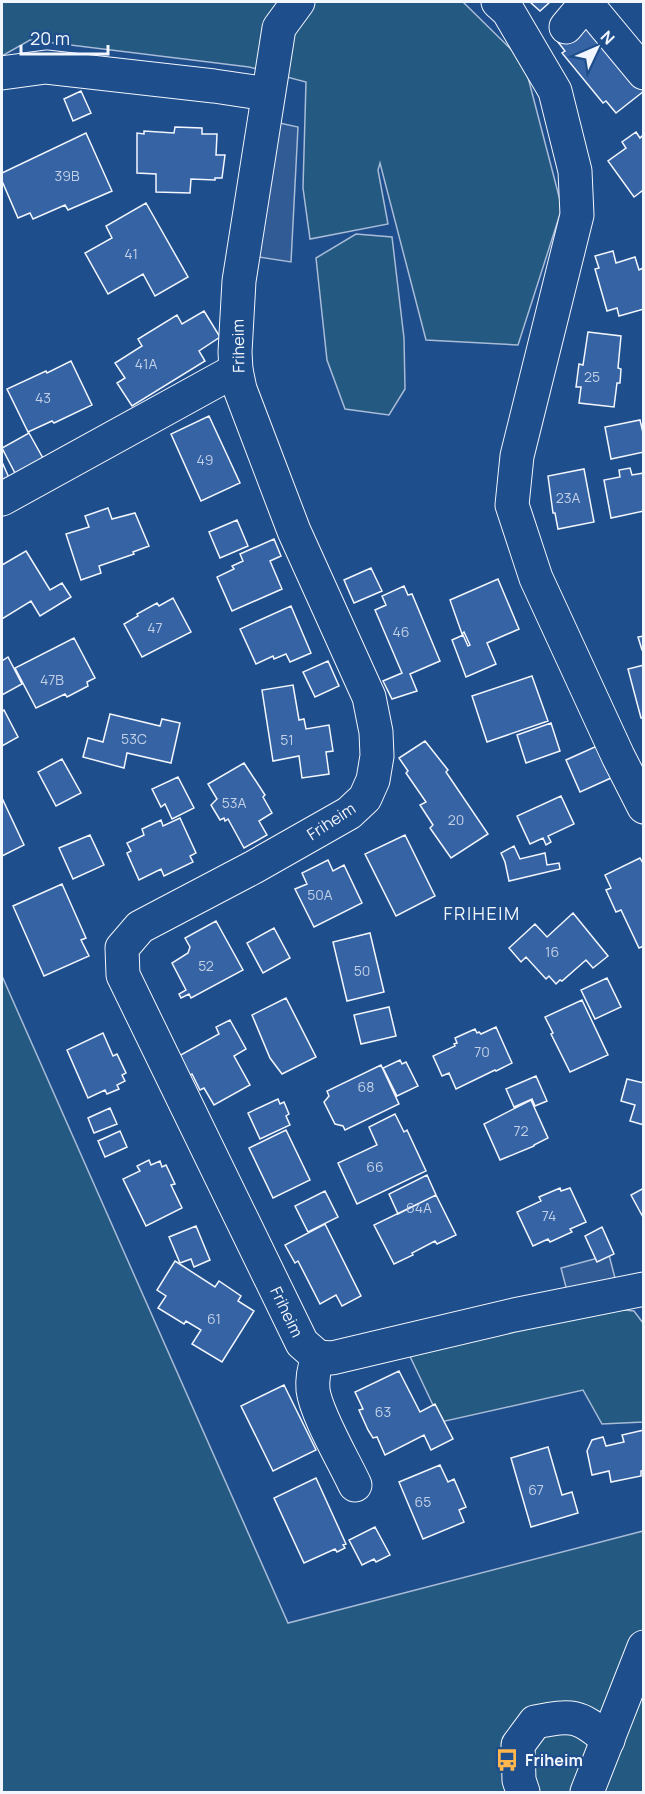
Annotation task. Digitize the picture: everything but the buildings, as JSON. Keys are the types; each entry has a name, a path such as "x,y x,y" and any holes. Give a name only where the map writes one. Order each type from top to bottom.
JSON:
{"street":[{"name":"Friheim","path":"297,2 279,28 268,94 239,281 236,370 240,389 294,531 369,697 376,732 377,756 373,780 365,798 349,813 254,867 140,927 123,948 123,975 302,1343 318,1357"},
{"path":"498,2 508,12 555,91 575,171 578,215 517,456 512,506 536,578 644,807"},
{"path":"580,11 644,73"},
{"path":"2,73 46,67 268,94"},
{"path":"2,499 236,370"},
{"path":"355,1485 320,1412 314,1391 313,1373 318,1357 332,1358 514,1315 644,1289"},
{"path":"587,1792 644,1647"},
{"path":"523,1792 519,1780 518,1745 535,1722 562,1717 586,1721 608,1740"}],"shaded area":[{"path":"2,2 463,2 524,62 562,208 518,345 426,340 380,163 378,170 388,224 310,239 303,188 306,82 249,67 30,40 2,56"},
{"path":"275,122 298,127 291,262 253,256"},
{"path":"356,234 392,237 404,338 405,389 389,415 345,409 327,360 316,258"},
{"path":"2,976 288,1623 643,1531 643,1792 2,1792"},
{"path":"609,1255 615,1278 567,1291 561,1268"},
{"path":"616,1309 634,1311 643,1323 643,1422 602,1424 583,1390 441,1422 407,1350"}],"place":[{"name":"Friheim","path":"507,1760"}],"district":[{"name":"FRIHEIM","path":"482,914"}]}
